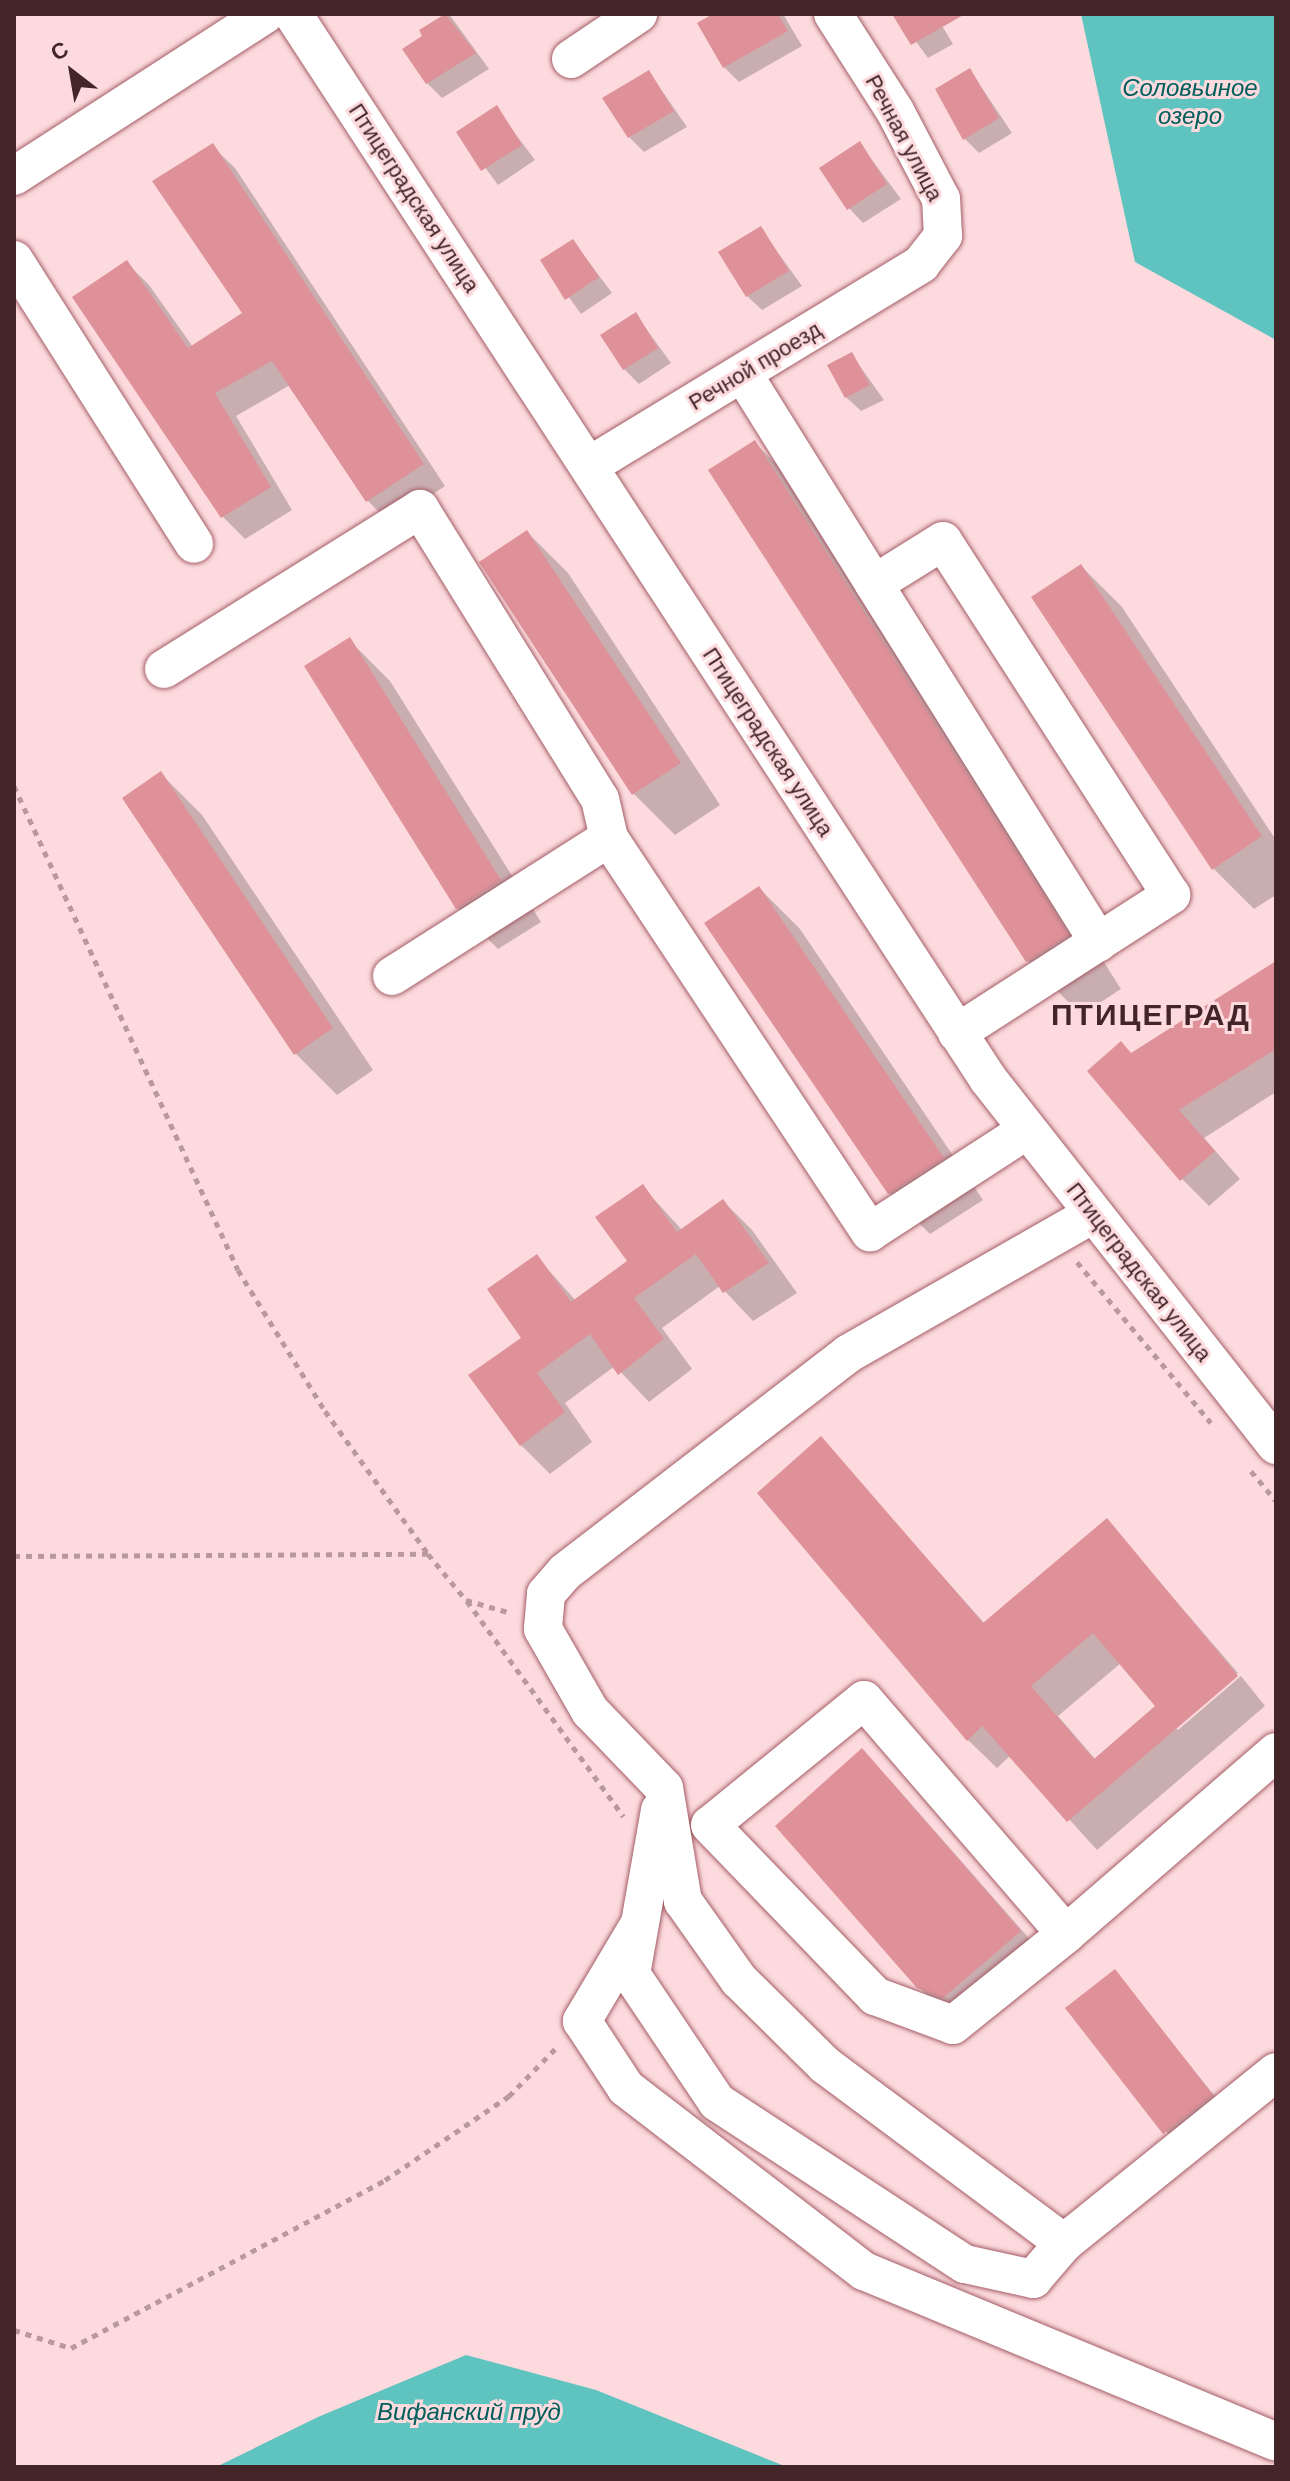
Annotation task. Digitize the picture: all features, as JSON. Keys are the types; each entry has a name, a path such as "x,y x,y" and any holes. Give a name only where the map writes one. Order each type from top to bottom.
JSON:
{"street":[{"path":"14,176 265,14"},
{"name":"Птицеградская улица","path":"293,14 957,1033 1093,1214 1261,1455"},
{"path":"571,59 638,14"},
{"name":"Речная улица","path":"833,14 895,111 941,199 943,236 921,264"},
{"path":"14,260 194,544"},
{"name":"Речной проезд","path":"589,466 921,264"},
{"path":"743,374 1099,942"},
{"path":"164,669 420,509 600,799 609,838 870,1232 1027,1130"},
{"path":"874,584 943,541 1171,895 957,1033"},
{"path":"392,976 609,838"},
{"path":"1064,2243 825,2065 739,1980 683,1901 664,1788 590,1711 543,1629 546,1594 565,1572 848,1354 1093,1214"},
{"path":"1066,1934 864,1700 710,1825 875,1996 953,2025 1066,1934 1276,1752"},
{"path":"664,1788 631,1974 717,2102 965,2264 1033,2279 1064,2243 1276,2072"},
{"path":"639,1925 582,2021 626,2088 864,2271 1276,2442"}],"path":[{"path":"14,786 238,1270 325,1411 428,1554 466,1600 516,1615 546,1594"},
{"path":"1056,1236 1216,1429"},
{"path":"1261,1455 1276,1501"},
{"path":"14,1556 428,1554"},
{"path":"14,2330 71,2348 385,2180 509,2096 582,2021"}],"water":[{"name":"Соловьиное озеро","path":"1081,14 1276,14 1276,340 1135,262"},
{"name":"Вифанский пруд","path":"466,2355 596,2390 787,2467 216,2467 318,2417"}],"building":[{"path":"445,14 476,53 426,84 402,49 422,36 419,30"},
{"path":"713,14 778,14 788,31 723,68 697,23"},
{"path":"892,14 965,14 911,45"},
{"path":"970,68 999,118 963,140 935,89"},
{"path":"649,70 674,111 628,138 602,98"},
{"path":"497,105 522,145 481,171 456,132"},
{"path":"860,141 887,184 847,210 819,168"},
{"path":"213,143 424,464 366,502 272,361 215,393 271,487 221,518 72,297 127,260 188,348 242,313 152,181"},
{"path":"761,226 789,271 746,297 718,252"},
{"path":"573,239 599,277 565,300 540,260"},
{"path":"636,312 658,348 623,370 600,335"},
{"path":"852,352 870,385 845,398 827,365"},
{"path":"755,440 1069,935 1026,962 708,470"},
{"path":"527,530 681,763 632,795 479,562"},
{"path":"1081,564 1262,836 1212,870 1031,597"},
{"path":"350,637 501,880 456,909 304,666"},
{"path":"161,771 333,1028 294,1055 122,798"},
{"path":"759,886 944,1158 888,1194 704,923"},
{"path":"1276,961 1276,1049 1179,1110 1215,1151 1180,1181 1087,1071 1121,1041 1131,1053"},
{"path":"643,1184 677,1232 723,1199 769,1263 723,1293 696,1254 634,1298 664,1339 618,1375 590,1334 537,1373 565,1412 520,1446 468,1375 521,1338 487,1289 537,1254 571,1302 627,1261 595,1217"},
{"path":"821,1436 983,1623 1107,1518 1238,1676 1067,1822 982,1726 967,1741 757,1493","holes":["1093,1633 1155,1706 1094,1759 1031,1686"]},
{"path":"862,1748 1021,1931 943,1998 917,1988 775,1826"},
{"path":"1115,1969 1213,2095 1163,2134 1065,2008"}],"district":[{"name":"ПТИЦЕГРАД","path":"1151,1015"}]}
